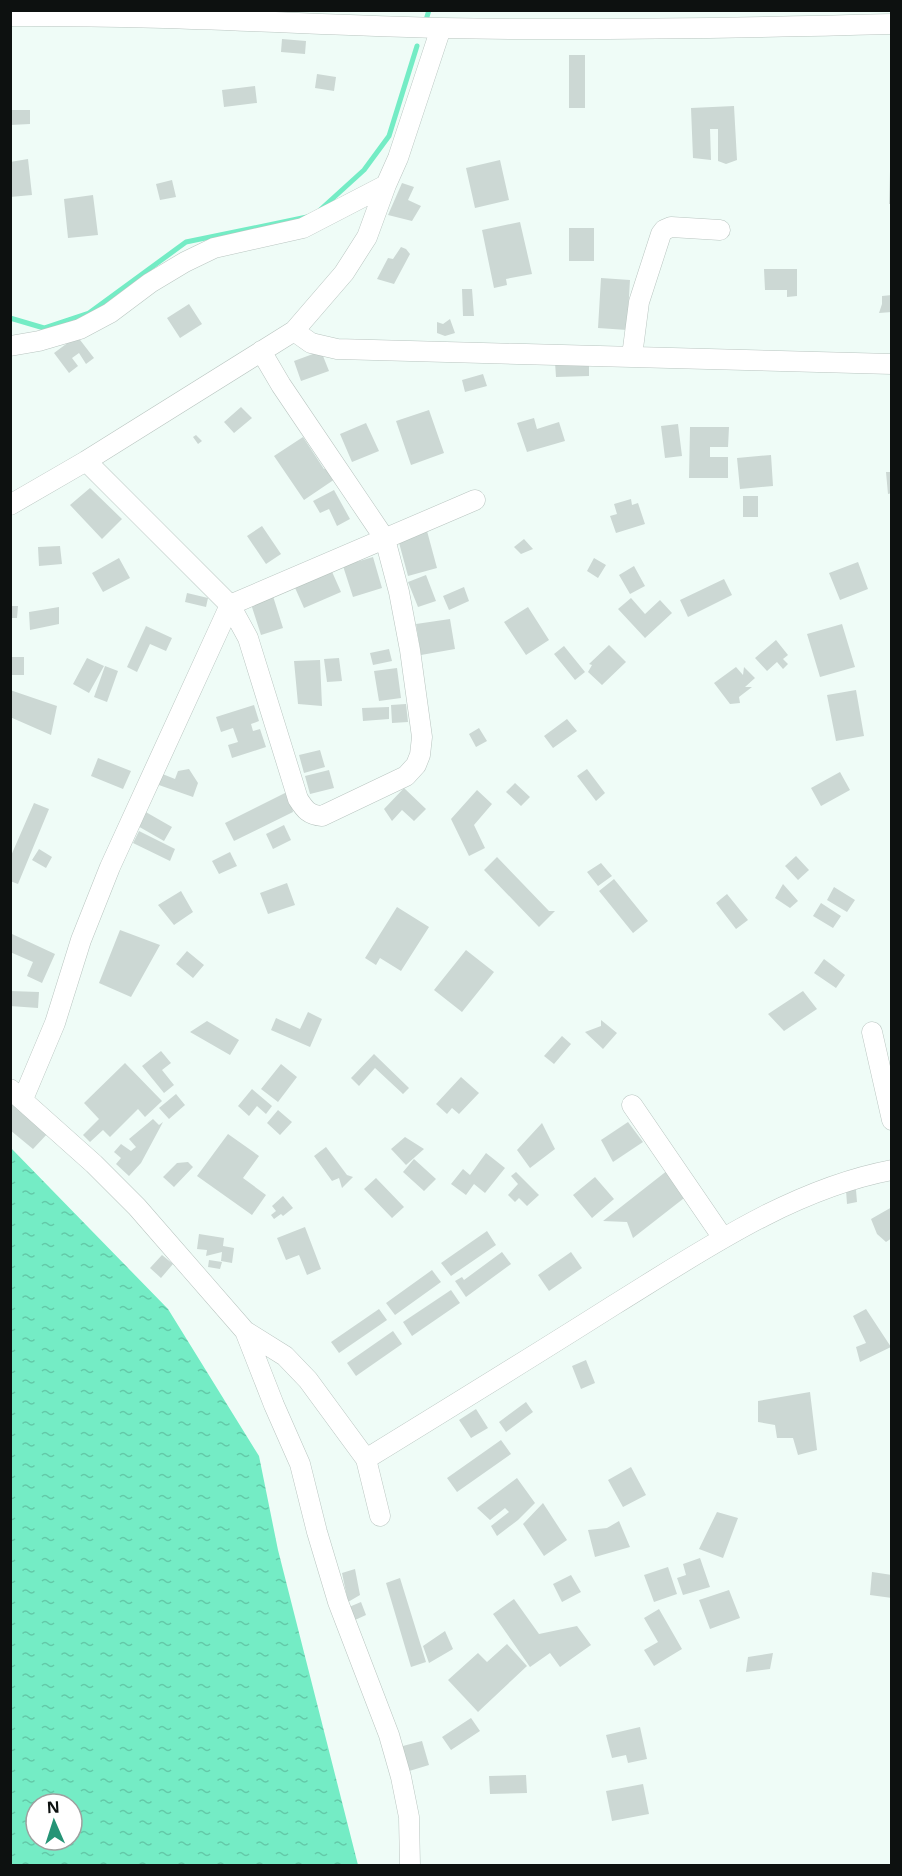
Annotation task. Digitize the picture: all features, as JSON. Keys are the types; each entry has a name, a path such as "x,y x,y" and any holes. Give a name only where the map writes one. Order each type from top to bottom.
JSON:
{"street":[{"path":"10,16 153,17 441,28 614,29 891,24"},
{"path":"10,505 86,461 294,331 344,273 368,237 398,158 441,28"},
{"path":"10,346 39,341 80,329 110,313 150,283 214,248 303,228 386,185"},
{"path":"633,356 639,302 661,234 671,227 720,230"},
{"path":"294,331 311,343 337,349 891,364"},
{"path":"86,461 230,605 248,638 298,799 306,812 322,816 406,776 416,765 420,755 422,737 410,650 399,592 385,539 281,385 261,351"},
{"path":"380,1516 366,1459 308,1380 285,1356 245,1331 138,1207 17,1094 55,1023 81,940 110,867 230,605 475,500"},
{"path":"872,1032 891,1120"},
{"path":"632,1105 723,1238"},
{"path":"366,1459 723,1238 815,1193 871,1174 891,1170"},
{"path":"245,1331 300,1464 338,1602 389,1735 409,1816 410,1866"}],"water":[{"path":"10,1147 168,1309 259,1456 278,1550 358,1865 11,1865"}],"building":[{"path":"282,39 306,41 305,54 281,52"},
{"path":"569,55 585,55 585,108 569,108"},
{"path":"317,74 336,77 334,91 315,88"},
{"path":"255,86 257,103 224,107 222,90"},
{"path":"734,106 737,160 726,164 718,161 718,129 710,129 711,160 693,158 691,108"},
{"path":"10,110 30,110 30,124 10,125"},
{"path":"28,159 32,195 10,197 10,162"},
{"path":"500,160 509,200 475,208 466,168"},
{"path":"890,171 892,171 892,204 889,204"},
{"path":"172,180 176,197 160,200 156,184"},
{"path":"402,183 414,187 408,200 421,206 412,221 388,215"},
{"path":"93,195 98,235 68,238 64,199"},
{"path":"520,222 532,274 506,279 507,285 494,288 482,230"},
{"path":"569,228 594,228 594,261 569,261"},
{"path":"401,247 410,254 394,284 377,279 388,258 393,259"},
{"path":"764,269 797,269 797,296 787,297 787,290 765,290"},
{"path":"601,278 630,280 627,330 598,328"},
{"path":"462,289 472,289 474,316 463,316"},
{"path":"892,295 892,312 879,313 882,296"},
{"path":"189,304 202,324 180,338 167,318"},
{"path":"450,319 455,333 445,336 437,333 437,322 443,324"},
{"path":"77,336 94,358 86,364 79,353 72,358 78,366 69,373 54,353"},
{"path":"321,351 329,371 301,381 294,361"},
{"path":"589,361 589,376 556,377 555,362"},
{"path":"483,374 487,386 465,392 462,380"},
{"path":"241,407 252,418 234,433 224,422"},
{"path":"429,410 444,453 411,465 396,421"},
{"path":"534,418 537,429 559,422 565,441 527,452 517,423"},
{"path":"366,423 379,451 352,462 340,434"},
{"path":"678,424 682,456 665,458 661,426"},
{"path":"690,427 729,427 728,447 710,447 710,457 728,457 728,478 689,478"},
{"path":"196,435 202,441 198,444 193,437"},
{"path":"303,437 324,469 327,467 335,479 304,500 274,456"},
{"path":"771,455 773,486 740,489 737,458"},
{"path":"886,472 892,472 892,493 888,494"},
{"path":"90,488 122,519 102,539 70,505"},
{"path":"334,490 350,519 337,526 329,509 320,513 313,501"},
{"path":"743,496 758,496 758,517 743,517"},
{"path":"631,499 632,505 638,503 645,524 616,533 610,516 617,514 614,504"},
{"path":"262,526 281,554 266,564 247,536"},
{"path":"427,531 437,568 408,576 398,539"},
{"path":"524,539 533,549 521,554 514,547"},
{"path":"60,546 62,564 39,566 38,547"},
{"path":"373,557 382,588 353,597 343,566"},
{"path":"119,558 130,578 103,592 92,573"},
{"path":"594,558 606,565 598,578 587,571"},
{"path":"858,562 868,589 840,600 829,573"},
{"path":"329,565 341,592 304,608 292,581"},
{"path":"634,566 645,586 630,594 619,575"},
{"path":"426,575 436,601 418,607 408,582"},
{"path":"724,579 732,595 688,617 680,600"},
{"path":"464,587 469,601 449,610 443,596"},
{"path":"187,593 208,598 206,607 185,602"},
{"path":"272,593 283,628 261,635 250,601"},
{"path":"631,598 645,614 660,600 672,613 645,638 618,609"},
{"path":"10,606 18,606 17,618 10,618"},
{"path":"59,607 59,624 30,630 29,612"},
{"path":"528,607 549,640 526,655 504,622"},
{"path":"450,619 455,649 421,655 416,624"},
{"path":"842,624 855,667 820,677 807,634"},
{"path":"146,626 172,638 166,651 150,644 137,672 127,667"},
{"path":"776,640 788,655 783,659 788,664 783,669 777,662 767,671 755,658"},
{"path":"609,645 626,662 602,685 588,672 592,665 589,664"},
{"path":"564,646 585,672 575,680 554,654"},
{"path":"389,649 392,661 373,665 370,653"},
{"path":"10,657 24,657 24,675 10,675"},
{"path":"87,658 104,666 89,693 73,684"},
{"path":"339,658 342,681 327,682 324,659"},
{"path":"320,660 322,706 298,704 294,661"},
{"path":"105,666 118,671 107,702 94,697"},
{"path":"736,667 743,675 744,667 755,678 745,687 752,687 739,697 740,703 730,704 714,683"},
{"path":"397,668 401,698 379,701 374,671"},
{"path":"10,690 57,706 51,735 10,717"},
{"path":"856,690 864,736 836,741 827,695"},
{"path":"406,704 408,722 392,723 391,705"},
{"path":"254,705 259,721 251,724 253,731 260,729 266,747 232,758 228,745 238,742 233,728 221,732 216,717"},
{"path":"389,707 389,719 363,721 362,708"},
{"path":"567,719 577,731 553,748 544,736"},
{"path":"479,728 487,741 476,747 469,734"},
{"path":"320,750 325,767 304,773 299,755"},
{"path":"98,758 131,771 123,789 91,776"},
{"path":"189,769 198,783 193,797 156,784 160,773 175,779 178,771"},
{"path":"587,769 605,793 596,801 577,776"},
{"path":"329,770 334,788 310,794 305,776"},
{"path":"840,772 850,790 821,806 811,788"},
{"path":"515,783 530,797 521,806 506,792"},
{"path":"404,788 426,809 414,821 402,810 392,821 384,809"},
{"path":"477,790 492,804 474,825 485,848 469,856 451,819"},
{"path":"289,791 293,812 234,841 225,823"},
{"path":"34,803 49,809 18,884 10,881 10,858"},
{"path":"144,811 172,827 164,841 136,825"},
{"path":"284,825 291,840 273,849 266,834"},
{"path":"139,831 175,849 170,861 133,843"},
{"path":"39,849 52,857 46,868 32,860"},
{"path":"230,852 237,866 219,874 212,861"},
{"path":"796,856 809,870 798,880 785,866"},
{"path":"497,857 549,911 555,911 539,927 484,870"},
{"path":"601,863 612,876 598,886 587,872"},
{"path":"614,879 648,921 633,933 599,891"},
{"path":"287,883 295,905 268,914 260,893"},
{"path":"783,884 798,901 790,908 775,898"},
{"path":"834,887 855,900 847,912 827,900"},
{"path":"181,891 193,912 174,925 158,905"},
{"path":"727,894 748,920 736,929 716,903"},
{"path":"821,903 841,916 833,928 813,916"},
{"path":"397,907 429,927 401,971 380,958 376,965 365,958"},
{"path":"120,930 160,945 131,997 99,983"},
{"path":"12,934 55,954 42,983 27,976 33,962 10,952"},
{"path":"466,950 494,972 462,1012 434,990"},
{"path":"187,951 204,965 193,978 176,964"},
{"path":"824,959 845,975 836,988 814,973"},
{"path":"10,991 39,992 38,1008 10,1006"},
{"path":"803,991 817,1009 784,1031 768,1014"},
{"path":"308,1012 322,1019 310,1047 271,1030 276,1018 300,1029"},
{"path":"601,1020 617,1033 603,1049 585,1032 601,1026"},
{"path":"207,1021 239,1040 230,1055 190,1032"},
{"path":"562,1036 571,1044 554,1064 544,1056"},
{"path":"161,1051 171,1063 162,1070 174,1085 164,1093 142,1066"},
{"path":"374,1054 409,1088 403,1094 375,1068 359,1086 351,1078"},
{"path":"125,1063 162,1101 145,1117 138,1109 110,1137 103,1130 90,1142 83,1135 99,1119 84,1103"},
{"path":"281,1064 297,1077 278,1102 261,1089"},
{"path":"461,1077 479,1093 459,1114 452,1108 447,1114 436,1104"},
{"path":"252,1089 272,1106 266,1114 257,1106 249,1116 238,1106"},
{"path":"176,1094 185,1105 169,1119 159,1108"},
{"path":"10,1097 49,1132 33,1149 10,1130"},
{"path":"278,1110 292,1122 280,1135 267,1123"},
{"path":"153,1119 159,1125 163,1122 141,1163 129,1176 116,1164 121,1158 114,1152 121,1144 131,1151 136,1147 129,1139"},
{"path":"628,1122 643,1142 613,1162 601,1140"},
{"path":"542,1123 555,1149 530,1168 517,1150"},
{"path":"228,1134 259,1156 243,1178 266,1195 252,1215 197,1176"},
{"path":"405,1137 424,1149 406,1165 391,1149"},
{"path":"326,1147 347,1175 353,1177 342,1188 339,1178 332,1181 314,1156"},
{"path":"486,1153 505,1168 485,1193 474,1184 466,1195 451,1184 463,1169 470,1175"},
{"path":"414,1159 436,1179 424,1191 403,1172"},
{"path":"188,1162 193,1167 174,1187 163,1177 177,1163"},
{"path":"668,1170 688,1195 633,1238 627,1222 603,1221"},
{"path":"516,1172 539,1195 527,1206 519,1198 515,1202 508,1195 518,1184 511,1176"},
{"path":"595,1177 614,1199 592,1218 573,1195"},
{"path":"376,1178 404,1207 392,1218 364,1189"},
{"path":"846,1190 856,1190 857,1202 847,1204"},
{"path":"283,1196 293,1208 283,1216 281,1214 274,1219 271,1215 276,1211 272,1206"},
{"path":"892,1207 892,1238 886,1242 877,1234 871,1219"},
{"path":"305,1227 321,1269 307,1275 299,1255 286,1260 277,1238"},
{"path":"487,1231 496,1245 451,1276 441,1263"},
{"path":"199,1234 224,1238 223,1246 234,1248 232,1263 221,1261 222,1252 206,1256 207,1250 197,1249"},
{"path":"502,1252 511,1264 466,1297 455,1281 462,1277 464,1280"},
{"path":"571,1252 582,1268 549,1291 538,1275"},
{"path":"162,1255 173,1264 161,1278 150,1268"},
{"path":"209,1260 222,1262 220,1269 208,1267"},
{"path":"432,1270 441,1282 395,1315 386,1303"},
{"path":"451,1290 460,1303 412,1336 403,1322"},
{"path":"379,1309 387,1320 339,1353 331,1342"},
{"path":"866,1309 891,1347 860,1362 856,1347 866,1343 853,1316"},
{"path":"393,1331 402,1344 356,1376 347,1363"},
{"path":"586,1360 595,1383 581,1389 572,1366"},
{"path":"810,1392 817,1450 798,1455 793,1438 777,1438 775,1425 758,1422 758,1401"},
{"path":"526,1402 533,1412 506,1432 499,1422"},
{"path":"476,1409 488,1428 471,1438 459,1420"},
{"path":"501,1440 511,1454 457,1492 447,1478"},
{"path":"631,1467 646,1495 623,1507 608,1480"},
{"path":"517,1478 535,1503 497,1536 491,1526 509,1512 505,1508 490,1520 477,1508"},
{"path":"543,1503 567,1540 544,1556 523,1524"},
{"path":"717,1512 738,1518 723,1558 699,1549"},
{"path":"619,1521 630,1547 595,1557 588,1530 607,1528"},
{"path":"700,1558 710,1587 683,1595 677,1578 686,1575 683,1564"},
{"path":"668,1567 677,1594 654,1602 644,1575"},
{"path":"355,1569 360,1595 348,1602 342,1573"},
{"path":"872,1572 892,1575 892,1598 870,1595"},
{"path":"571,1575 581,1592 562,1602 553,1584"},
{"path":"400,1578 426,1662 411,1667 386,1583"},
{"path":"729,1590 740,1618 710,1629 699,1600"},
{"path":"514,1599 539,1634 577,1626 591,1645 560,1667 550,1653 530,1667 493,1614"},
{"path":"361,1602 366,1615 355,1620 349,1607"},
{"path":"659,1609 682,1649 654,1666 644,1650 658,1642 644,1618"},
{"path":"445,1631 453,1649 429,1663 423,1646"},
{"path":"507,1644 527,1666 478,1712 448,1680 478,1653 487,1662"},
{"path":"773,1653 770,1669 746,1672 748,1657"},
{"path":"471,1718 480,1731 451,1750 442,1737"},
{"path":"640,1727 647,1759 628,1763 626,1755 612,1758 606,1735"},
{"path":"422,1741 429,1765 406,1772 399,1747"},
{"path":"526,1775 527,1793 490,1794 489,1776"},
{"path":"643,1784 649,1814 612,1821 606,1791"}],"waterway":[{"path":"426,20 429,10"},
{"path":"320,210 364,170 389,136 417,46"},
{"path":"10,318 44,328 89,313 186,242 307,217"}]}
